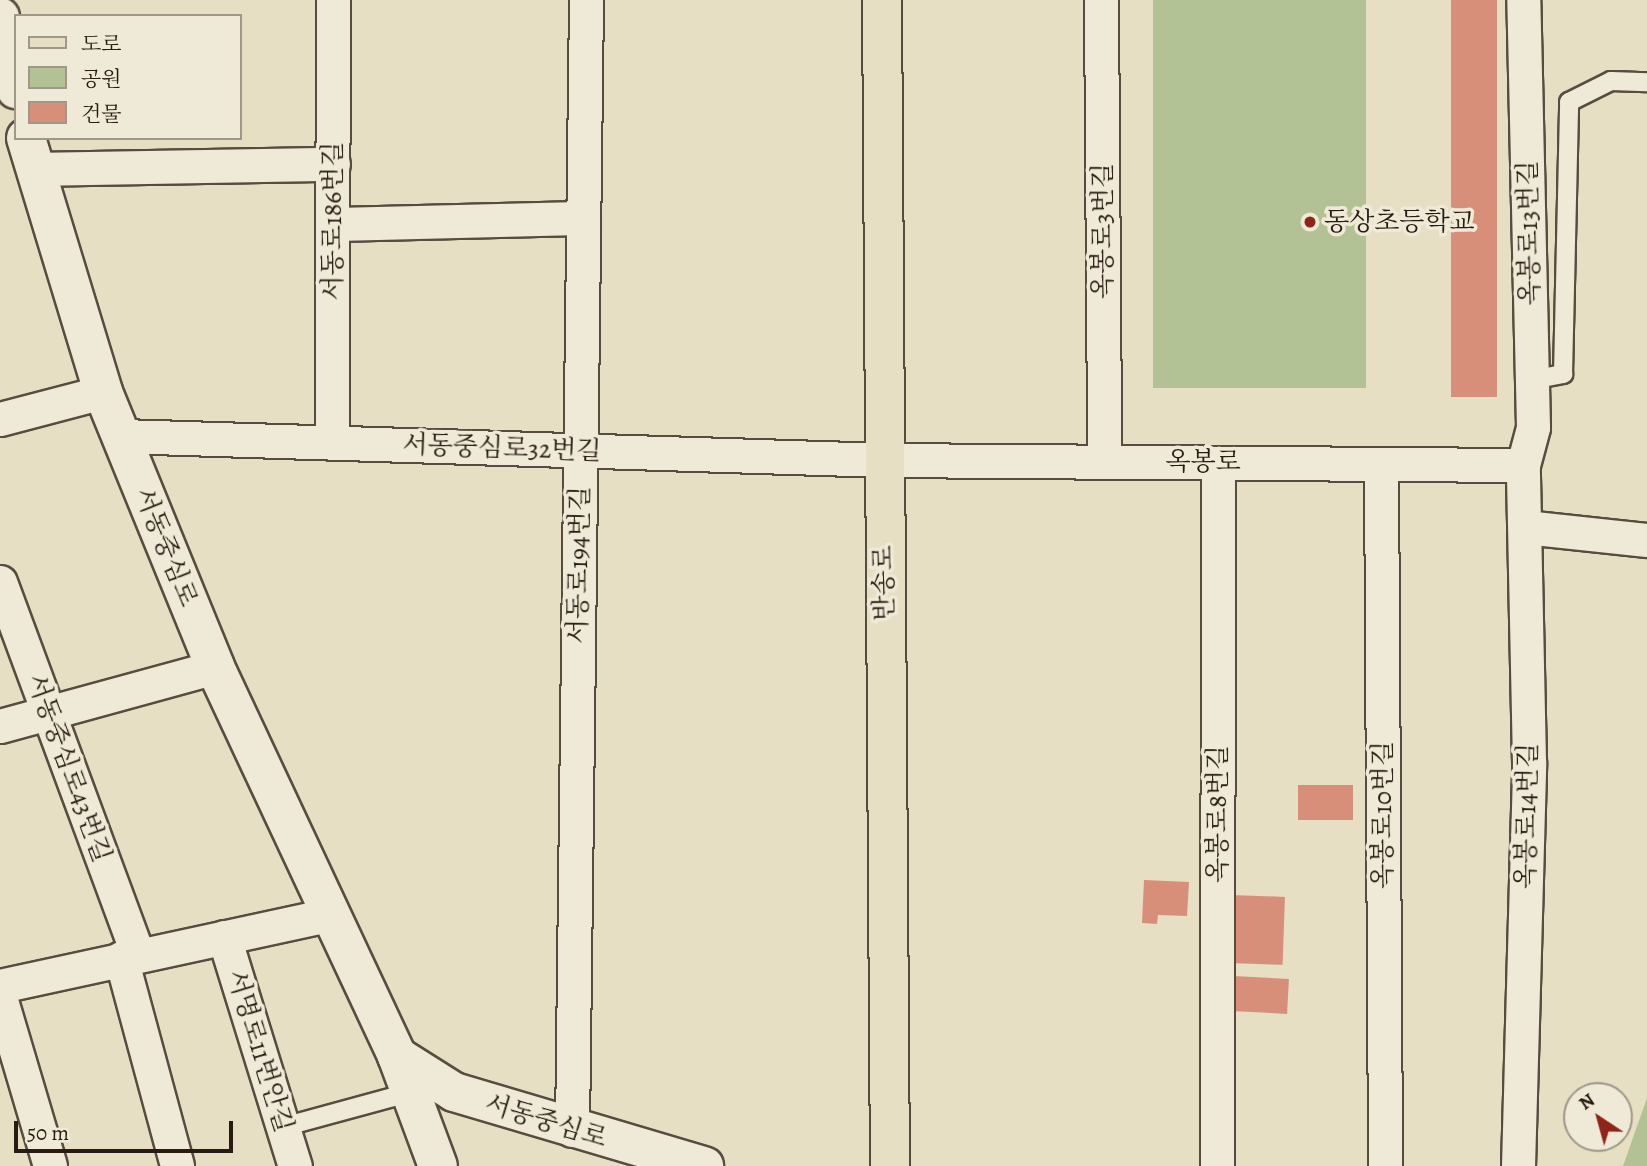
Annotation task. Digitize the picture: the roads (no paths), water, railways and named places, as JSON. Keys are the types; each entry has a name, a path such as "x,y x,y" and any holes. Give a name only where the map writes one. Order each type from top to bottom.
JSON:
{"main road":[{"name":"반송로","path":"882,0 883,460 890,1166"}],"street":[{"name":"서동로186번길","path":"332,443 333,0"},
{"name":"서동로194번길","path":"572,1130 586,0"},
{"name":"옥봉로3번길","path":"1101,0 1104,461"},
{"name":"옥봉로13번길","path":"1523,0 1533,427 1523,465"},
{"path":"0,17 14,80"},
{"name":"서동중심로","path":"333,164 23,156 103,392 215,667 328,915 397,1056 408,1093 438,1166"},
{"path":"333,224 583,219"},
{"path":"0,419 103,392"},
{"name":"서동중심로32번길","path":"121,436 883,460"},
{"name":"옥봉로","path":"883,460 1523,465"},
{"name":"옥봉로8번길","path":"1217,1166 1218,463"},
{"name":"옥봉로10번길","path":"1381,464 1385,1166"},
{"name":"옥봉로14번길","path":"1518,1166 1529,762 1523,465"},
{"path":"1525,527 1647,540"},
{"name":"서동중심로43번길","path":"0,582 49,714 130,957 177,1166"},
{"path":"0,726 215,667"},
{"path":"0,986 328,915"},
{"name":"서명로11번안길","path":"224,937 295,1166"},
{"path":"0,997 50,1166"},
{"name":"서동중심로","path":"397,1056 454,1091 572,1130 704,1166"}],"lane":[{"path":"1532,380 1563,374 1569,102 1611,81 1647,82"},
{"path":"284,1127 408,1093"}],"place":[{"name":"동상초등학교","path":"1310,222"}]}
